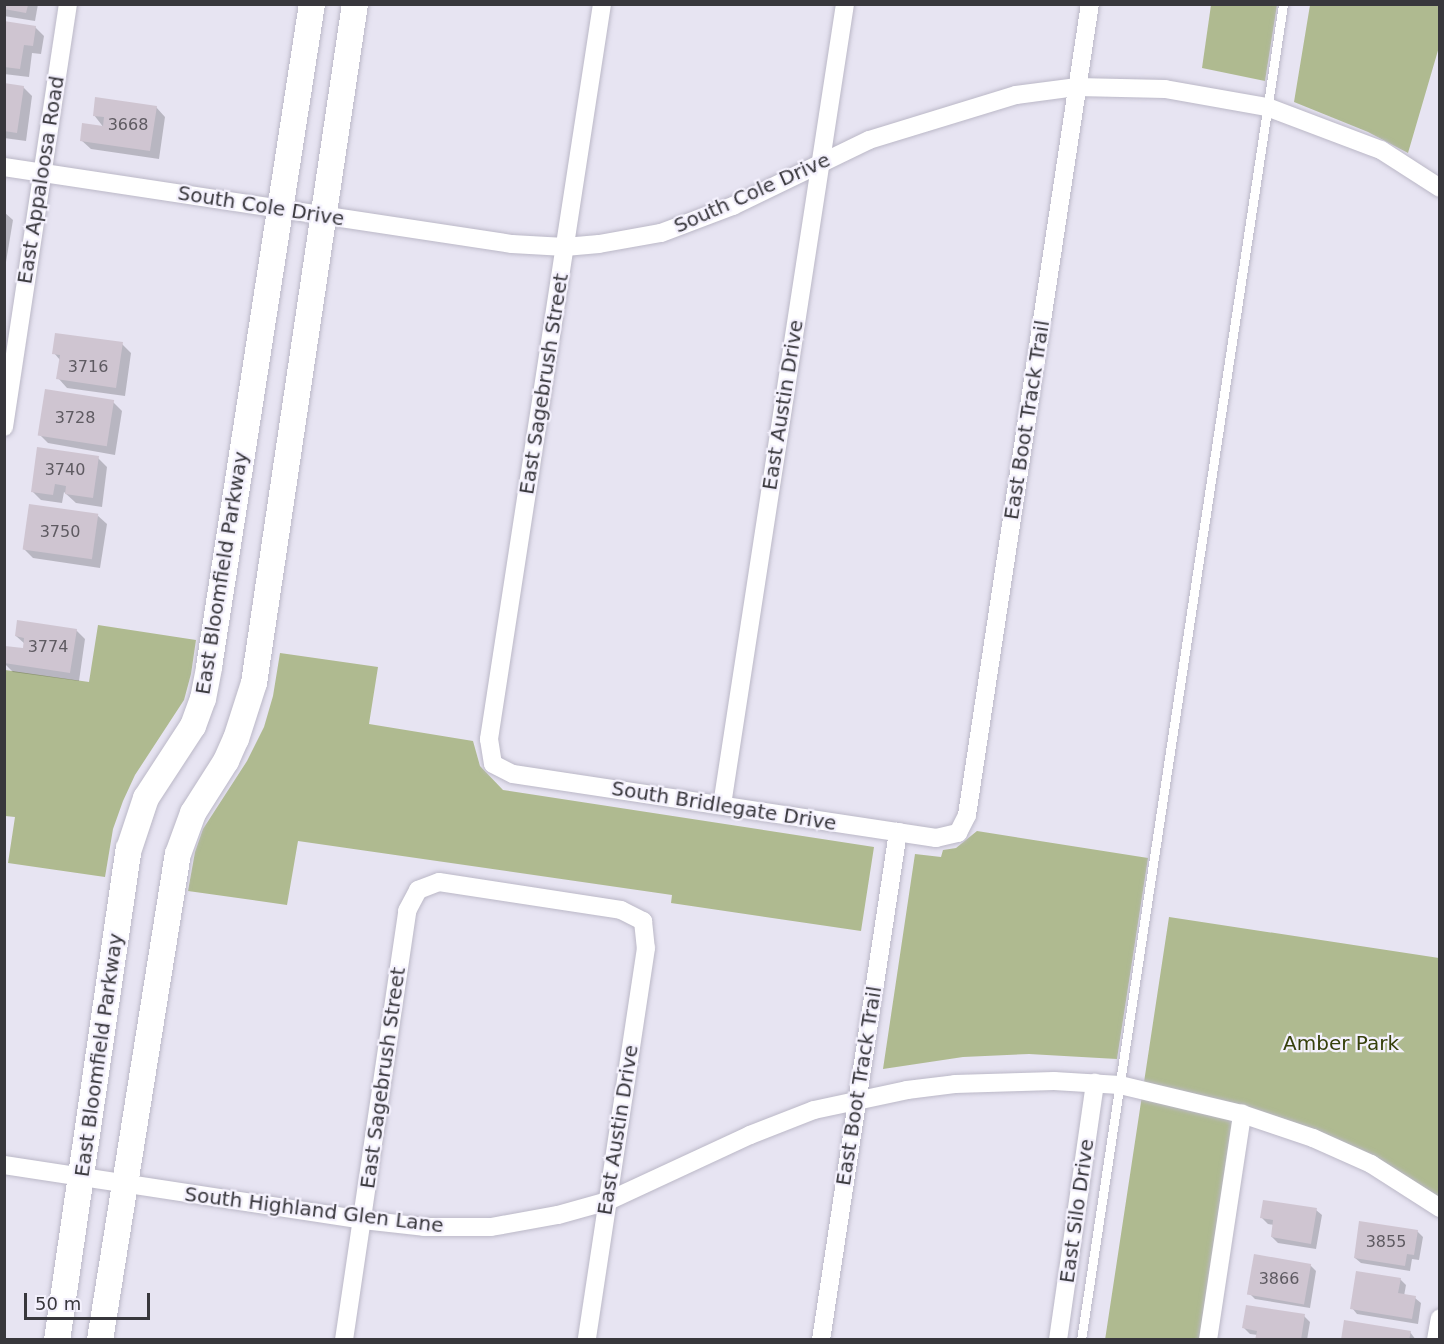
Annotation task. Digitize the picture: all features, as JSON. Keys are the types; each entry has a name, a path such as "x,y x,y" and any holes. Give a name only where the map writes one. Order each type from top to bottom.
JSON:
{"street":[{"name":"East Appaloosa Road","path":"4,427 68,4"},
{"name":"East Bloomfield Parkway","path":"57,1340 129,849 146,798 193,726 205,688 312,4"},
{"path":"100,1340 178,854 193,813 233,746 247,711 254,683 322,216 356,4"},
{"name":"East Sagebrush Street","path":"493,764 489,739 602,4"},
{"name":"East Austin Drive","path":"722,805 845,4"},
{"name":"East Boot Track Trail","path":"958,833 967,815 1090,4"},
{"name":"South Cole Drive","path":"4,167 512,244 565,247 599,244 661,233 733,206 869,140 1005,99 1077,87 1165,89 1267,107 1382,150 1440,188"},
{"name":"South Bridlegate Drive","path":"493,764 513,774 936,838 958,833"},
{"name":"East Boot Track Trail","path":"821,1340 898,832"},
{"name":"East Sagebrush Street","path":"344,1340 407,911 418,890 439,882 621,910 643,921"},
{"name":"East Austin Drive","path":"586,1340 646,948 643,921"},
{"name":"South Highland Glen Lane","path":"4,1165 363,1220 424,1227 491,1227 558,1215 608,1201 750,1135 814,1110 857,1100 955,1084 1011,1080 1120,1085 1242,1114 1313,1138 1371,1164 1440,1208"},
{"name":"East Silo Drive","path":"1058,1340 1095,1083"},
{"path":"1208,1340 1242,1114"},
{"path":"1436,1340 1440,1318"}],"lane":[{"path":"1081,1340 1283,4"}],"green space":[{"path":"1211,5 1277,5 1265,81 1202,68"},
{"path":"1310,5 1439,5 1439,47 1408,153 1368,132 1294,102"},
{"path":"98,625 196,640 184,700 135,775 123,801 113,829 105,877 8,863 15,817 5,816 5,670 89,682"},
{"path":"280,653 378,667 369,724 473,741 480,766 503,790 874,847 861,931 671,903 672,895 298,841 287,905 188,891 195,852 203,829 247,761 264,727 273,696"},
{"path":"977,831 1148,858 1117,1059 1029,1054 963,1057 883,1069 915,854 941,857 943,850 956,848"},
{"name":"Amber Park","path":"1169,917 1439,958 1439,1208 1371,1164 1242,1114 1208,1339 1105,1340"}],"building":[{"path":"4,5 28,5 26,13 4,9"},
{"path":"4,21 36,26 33,46 24,45 20,69 4,67"},
{"path":"4,83 24,86 17,133 4,131"},
{"path":"95,97 157,106 150,151 80,141 82,123 103,126 104,117 93,116"},
{"path":"55,333 123,342 116,388 56,379 60,355 52,354"},
{"path":"45,389 114,400 107,446 38,435"},
{"path":"37,447 99,456 93,498 65,494 66,486 55,484 53,495 31,492"},
{"path":"29,504 98,514 92,559 23,550"},
{"path":"17,620 77,629 70,673 4,663 5,646 23,648 24,638 15,636"},
{"path":"1263,1200 1317,1208 1311,1244 1271,1237 1273,1220 1260,1218"},
{"path":"1359,1221 1418,1230 1414,1255 1407,1254 1405,1266 1354,1258"},
{"path":"1254,1254 1311,1264 1304,1304 1247,1294"},
{"path":"1356,1271 1401,1278 1398,1293 1416,1296 1412,1319 1350,1309"},
{"path":"1246,1305 1305,1314 1301,1340 1255,1340 1257,1331 1242,1328"},
{"path":"1344,1320 1411,1331 1409,1340 1341,1340"}]}
